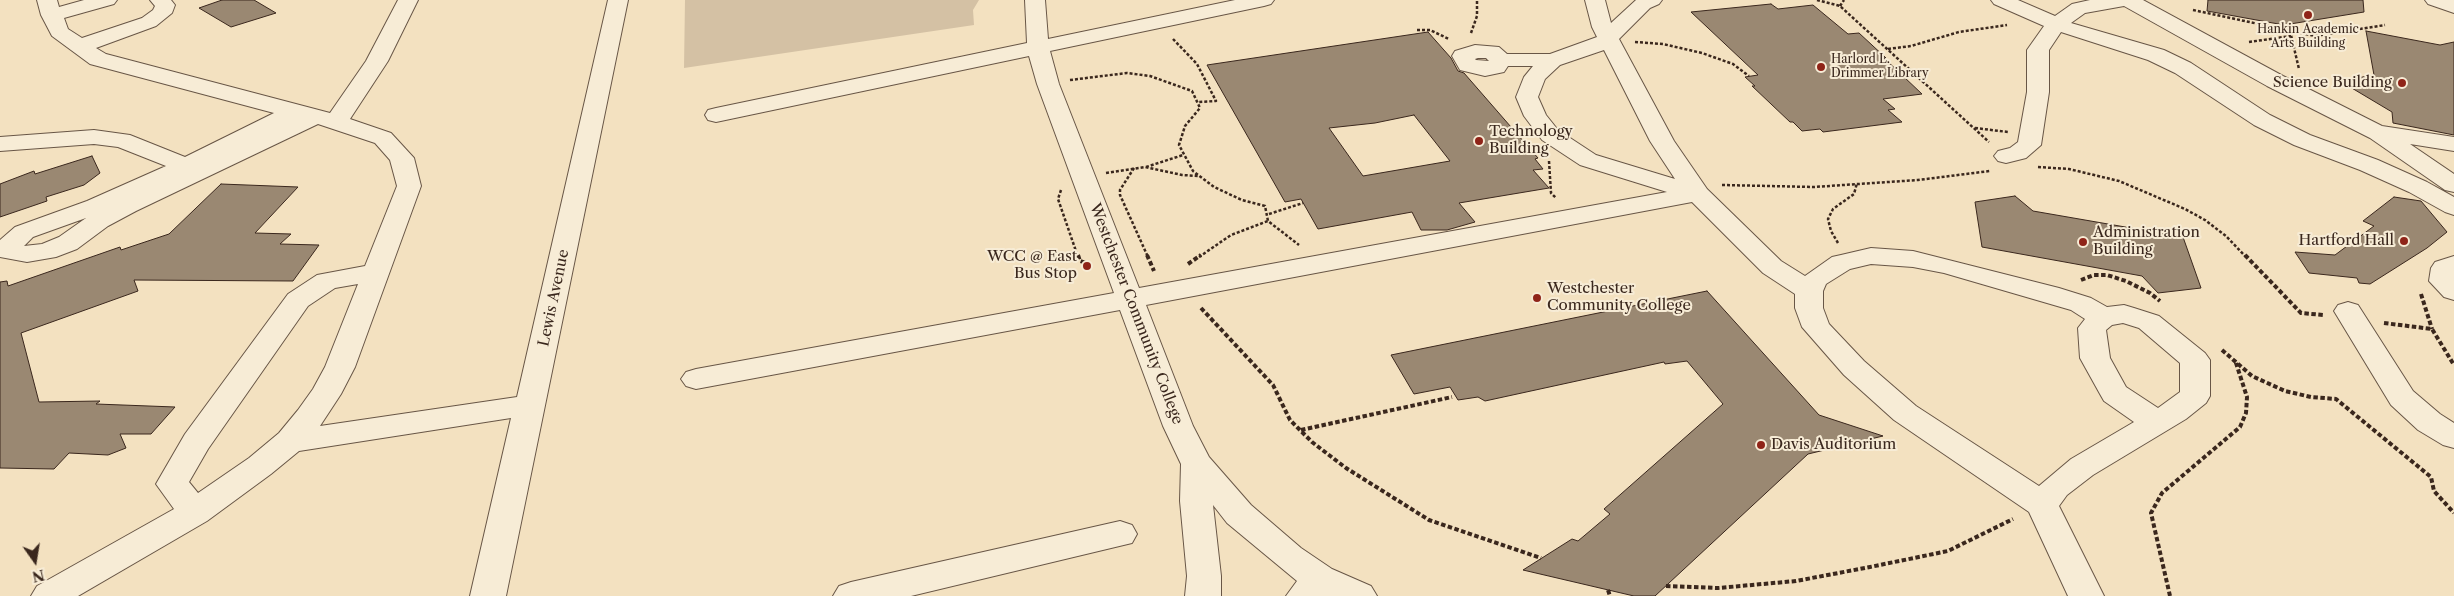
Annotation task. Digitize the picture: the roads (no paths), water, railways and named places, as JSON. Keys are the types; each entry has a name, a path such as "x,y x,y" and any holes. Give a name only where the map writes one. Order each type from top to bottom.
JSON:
{"street":[{"path":"49,596 196,512 260,466 290,441 326,394 340,367 409,186 402,158 383,138 315,116 98,59 78,47 59,32 49,7 107,0"},
{"path":"78,47 149,22 162,13 165,5 160,0"},
{"path":"193,169 99,221 68,243 47,251 27,254 8,251 12,242 24,232 193,169 315,116 377,61 408,0"},
{"name":"Lewis Avenue","path":"488,596 618,0"},
{"name":"Westchester Community College","path":"1035,0 1038,48 1048,84 1178,426 1196,464 1239,514 1289,557 1312,587 1359,596"},
{"path":"716,115 1264,0"},
{"path":"1595,0 1602,27 1662,141 1695,189 1772,267 1809,292"},
{"path":"1475,51 1491,52 1501,60 1552,60 1611,41 1643,4 1652,0"},
{"path":"2001,0 2051,22 2156,55 2183,68 2262,120 2302,140 2377,168 2454,207"},
{"path":"2000,163 2018,154 2028,145 2038,92 2038,50 2051,22 2079,8 2124,0"},
{"path":"2128,0 2307,98 2378,133 2454,185"},
{"path":"2435,0 2454,7"},
{"path":"1552,60 1535,77 1527,97 1535,116 1550,135 1588,160 1604,166 1695,189"},
{"path":"2183,68 2240,85 2307,98"},
{"path":"2378,133 2454,144"},
{"path":"0,144 94,137 122,140 193,169"},
{"path":"1604,166 1676,161"},
{"path":"696,379 1130,300 1178,283 1324,264 1577,217 1695,189"},
{"path":"2086,596 2032,510 1905,413 1854,368 1816,327 1809,308 1809,292 1816,278 1841,263 1871,256 1913,259 1947,266 2049,294 2081,304 2103,318"},
{"path":"2454,264 2444,268 2443,281 2454,291"},
{"path":"196,512 172,484 196,442 298,300 327,281 375,273"},
{"path":"2032,510 2082,466 2175,412 2195,396 2195,360 2149,322 2124,314 2103,318 2092,328 2095,358 2115,394 2156,422"},
{"path":"2350,315 2402,398 2430,422 2454,437"},
{"path":"290,441 530,405"},
{"path":"1196,464 1196,501 1204,576 1203,596"},
{"path":"851,596 1120,534"}],"place":[{"name":"Hankin Academic Arts Building","path":"2308,15"},
{"name":"Harlord L. Drimmer Library","path":"1821,67"},
{"name":"Science Building","path":"2402,83"},
{"name":"Technology Building","path":"1479,141"},
{"name":"Hartford Hall","path":"2404,241"},
{"name":"Administration Building","path":"2083,242"},
{"name":"WCC @ East Bus Stop","path":"1087,266"},
{"name":"Westchester Community College","path":"1537,298"},
{"name":"Davis Auditorium","path":"1761,445"}]}
